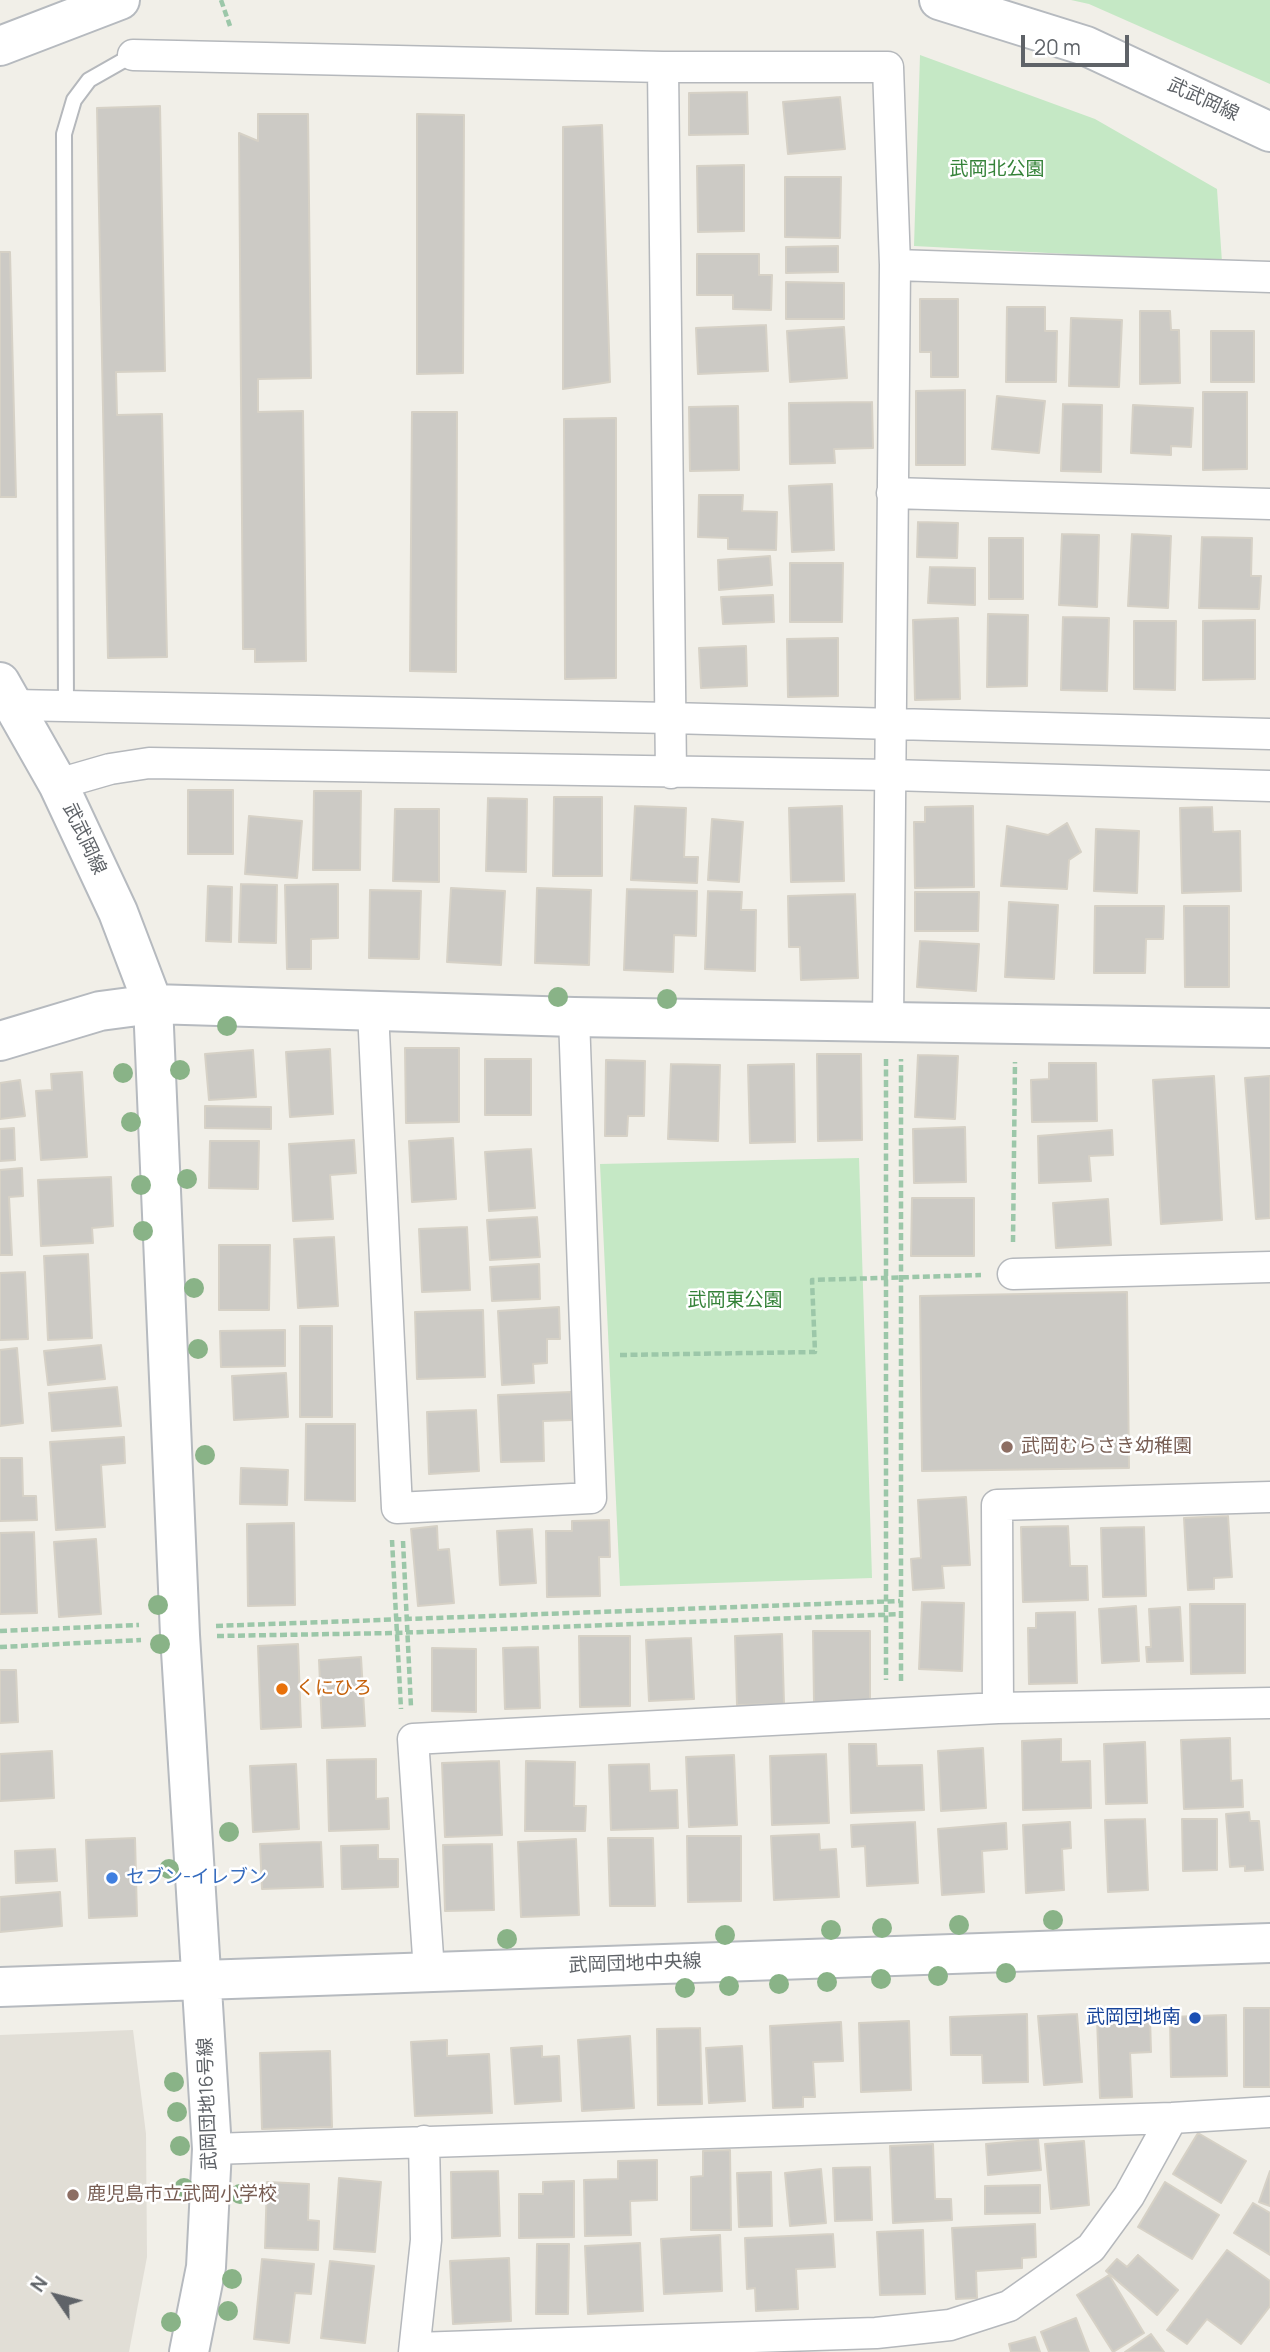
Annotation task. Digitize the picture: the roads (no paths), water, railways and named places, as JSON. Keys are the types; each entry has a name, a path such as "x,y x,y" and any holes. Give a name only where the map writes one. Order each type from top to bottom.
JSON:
{"street":[{"path":"0,46 120,0"},
{"name":"武武岡線","path":"939,0 1086,47 1270,132"},
{"path":"133,55 663,67 888,66 895,265 891,726 892,1037"},
{"path":"663,67 671,772"},
{"path":"895,265 1270,277"},
{"path":"892,493 1270,505"},
{"path":"7,693 66,708 670,718 891,726 1270,734"},
{"name":"武武岡線","path":"7,693 58,784 118,912 153,1004 180,1635 202,1980"},
{"path":"58,784 110,769 149,763 891,775 1270,786"},
{"path":"0,1041 100,1011 153,1004 574,1017 892,1037 1270,1028"},
{"path":"373,1011 396,1519 591,1498 574,1017"},
{"path":"1013,1274 1270,1267"},
{"path":"998,1708 997,1506 1270,1497"},
{"path":"429,1971 413,1739 894,1709 1270,1703"},
{"name":"武岡団地中央線","path":"0,1987 1270,1944"},
{"name":"武岡団地16号線","path":"189,2352 206,2267 212,2149 202,1980"},
{"path":"212,2149 1171,2118 1270,2112"},
{"path":"424,2141 426,2240 414,2350 876,2343 950,2325 1009,2306 1091,2248 1129,2196 1171,2118"}],"lane":[{"path":"66,708 64,134 74,100 89,80 133,55"}],"place":[{"name":"武岡むらさき幼稚園","path":"1007,1447"},
{"name":"くにひろ","path":"282,1689"},
{"name":"セブン-イレブン","path":"112,1878"},
{"name":"武岡団地南","path":"1195,2018"},
{"name":"鹿児島市立武岡小学校","path":"73,2195"}],"park label":[{"name":"武岡北公園","path":"997,170"},
{"name":"武岡東公園","path":"735,1301"}]}
